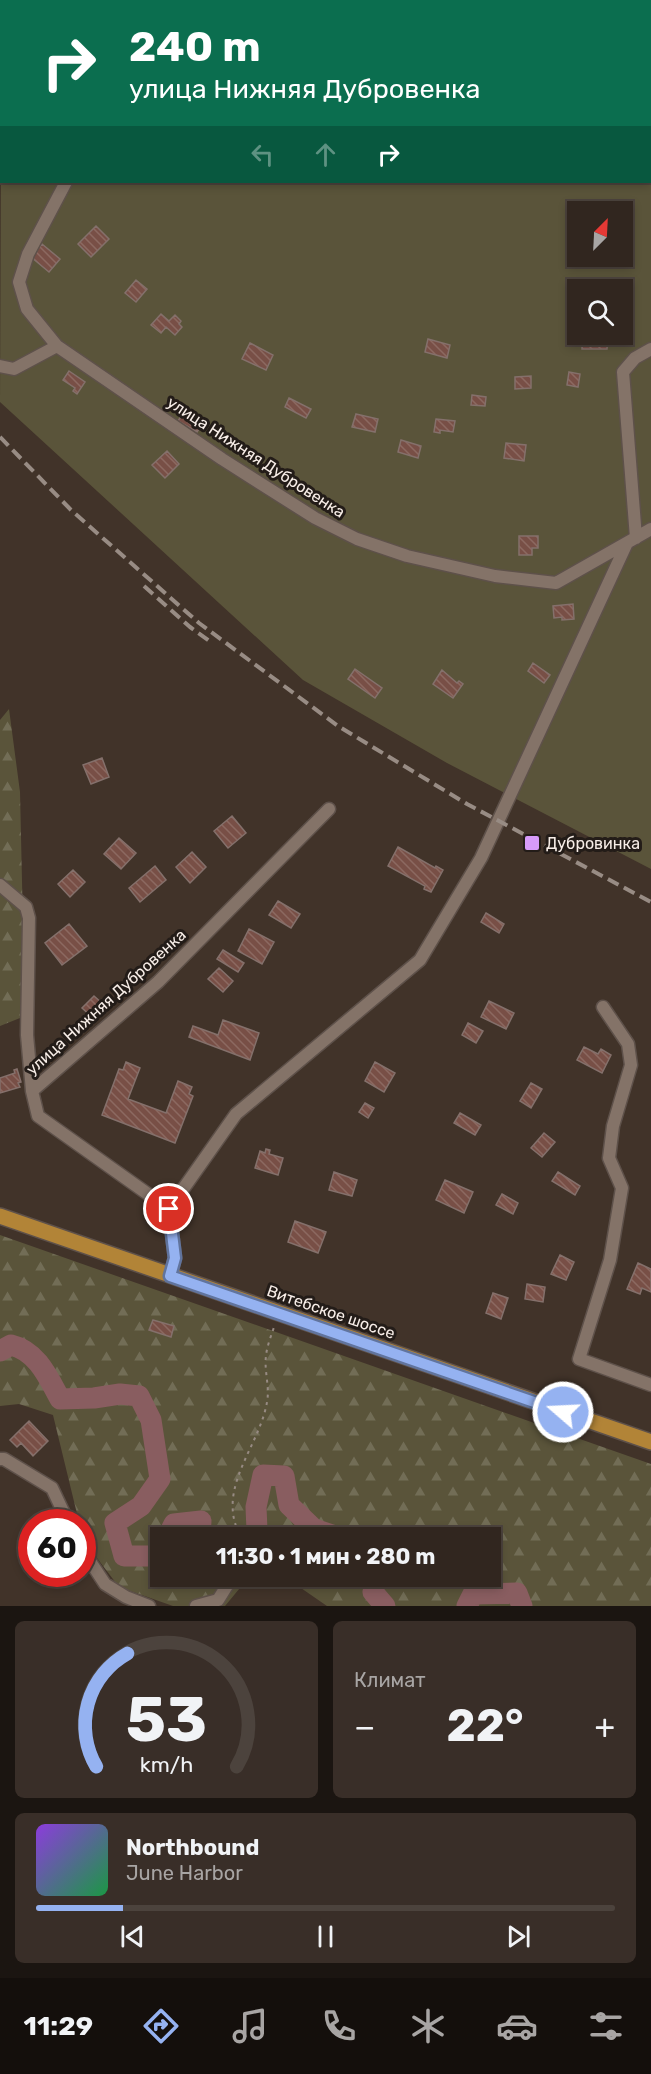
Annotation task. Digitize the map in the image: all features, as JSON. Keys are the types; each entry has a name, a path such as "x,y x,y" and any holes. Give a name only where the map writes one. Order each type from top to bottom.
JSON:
{"main road":[{"name":"Витебское шоссе","path":"0,1216 651,1442"}],"street":[{"name":"улица Нижняя Дубровенка","path":"65,183 28,254 19,282 27,309 57,345 222,459 315,518 357,539 407,556 495,576 556,583 651,529"},
{"path":"0,366 14,369 57,345"},
{"path":"170,1276 175,1258 169,1209 236,1114 420,960 481,858 631,541 623,372 635,358 651,349"},
{"name":"улица Нижняя Дубровенка","path":"32,1091 158,982 329,809"},
{"name":"улица Нижняя Дубровенка","path":"0,885 26,907 29,918 27,1035 32,1091 38,1116 169,1209"},
{"path":"603,1007 628,1044 631,1065 613,1126 609,1158 622,1188 610,1260 579,1359 651,1385"},
{"path":"0,1459 4,1459 52,1488 62,1509"},
{"path":"96,1570 105,1584 126,1598 149,1606"},
{"path":"196,1606 218,1600 226,1587"}],"path":[{"path":"236,1527 232,1515 236,1479 258,1435 267,1401 266,1356 278,1313"}],"green space":[{"path":"1,183 651,183 651,869 447,763 303,680 0,402"},
{"path":"9,709 20,792 25,1016 0,1026 0,720"},
{"path":"0,1235 651,1464 651,1606 327,1606 299,1587 501,1587 501,1527 150,1527 150,1587 241,1587 225,1606 173,1606 119,1587 96,1557 96,1509 76,1509 53,1415 19,1404 0,1406"}],"building":[{"path":"96,226 109,239 91,257 78,244"},
{"path":"42,244 60,259 49,272 31,257"},
{"path":"136,280 147,289 136,302 125,293"},
{"path":"161,314 169,321 175,315 181,321 179,324 182,327 175,335 166,327 161,333 151,325"},
{"path":"428,339 450,345 447,358 425,352"},
{"path":"250,343 273,355 266,370 242,359"},
{"path":"582,345 607,345 607,349 582,349"},
{"path":"69,371 85,382 77,394 73,391 75,388 63,380"},
{"path":"569,372 580,374 578,387 567,385"},
{"path":"531,376 531,388 515,389 515,377"},
{"path":"472,395 486,397 485,406 471,405"},
{"path":"289,398 311,409 306,418 285,407"},
{"path":"186,408 205,420 197,432 178,421"},
{"path":"356,414 378,419 375,432 352,427"},
{"path":"436,419 455,421 453,432 440,430 440,433 434,432"},
{"path":"401,440 421,446 418,458 398,452"},
{"path":"506,443 526,445 524,461 504,458"},
{"path":"167,451 179,464 165,478 152,465"},
{"path":"519,536 538,536 538,548 532,548 532,555 519,555"},
{"path":"573,604 574,619 554,618 553,606"},
{"path":"533,663 550,675 544,683 528,671"},
{"path":"355,669 382,688 375,698 348,679"},
{"path":"442,670 457,683 459,681 463,684 453,698 433,684"},
{"path":"102,758 109,777 91,784 83,765"},
{"path":"232,816 246,833 228,848 214,831"},
{"path":"119,838 136,853 121,869 104,854"},
{"path":"398,847 435,868 436,866 443,870 431,892 424,889 425,886 388,866"},
{"path":"192,852 206,867 190,883 176,867"},
{"path":"155,866 166,880 140,902 129,888"},
{"path":"73,870 85,882 70,897 58,884"},
{"path":"278,901 300,914 291,928 269,915"},
{"path":"486,913 504,924 499,933 481,922"},
{"path":"69,924 87,946 62,965 45,943"},
{"path":"249,929 274,942 262,964 238,951"},
{"path":"223,950 244,963 238,972 217,959"},
{"path":"219,968 233,981 223,992 208,979"},
{"path":"94,996 103,1004 92,1017 82,1008"},
{"path":"489,1001 514,1013 506,1029 481,1017"},
{"path":"223,1020 259,1033 250,1060 189,1037 193,1026 218,1035"},
{"path":"468,1023 483,1031 476,1043 462,1035"},
{"path":"584,1047 598,1054 601,1049 611,1055 602,1073 577,1060"},
{"path":"126,1062 140,1068 128,1099 166,1113 178,1081 192,1087 189,1094 193,1096 175,1143 102,1115 119,1069 123,1070"},
{"path":"375,1062 395,1073 384,1092 365,1081"},
{"path":"17,1069 21,1082 18,1083 20,1087 0,1093 0,1078 15,1073 14,1070"},
{"path":"531,1083 542,1089 531,1108 520,1101"},
{"path":"365,1103 374,1108 368,1118 359,1112"},
{"path":"460,1113 481,1125 475,1135 454,1123"},
{"path":"544,1133 555,1142 542,1157 531,1148"},
{"path":"266,1149 270,1150 269,1154 283,1158 278,1175 255,1168 260,1151 265,1153"},
{"path":"334,1172 357,1180 352,1196 329,1190"},
{"path":"558,1172 580,1186 575,1195 552,1181"},
{"path":"445,1180 473,1192 464,1213 436,1200"},
{"path":"502,1194 518,1203 513,1214 496,1205"},
{"path":"295,1221 326,1232 318,1253 288,1242"},
{"path":"560,1255 574,1262 566,1280 551,1274"},
{"path":"638,1263 651,1269 651,1292 642,1288 640,1294 627,1289"},
{"path":"527,1284 545,1287 543,1302 525,1299"},
{"path":"493,1293 508,1298 501,1319 486,1313"},
{"path":"153,1320 174,1326 171,1337 149,1330"},
{"path":"29,1421 48,1441 33,1456 21,1443 17,1447 10,1440"}],"waterway":[{"path":"0,1351 11,1345 28,1353 41,1366 60,1399 94,1398 120,1394 139,1396 151,1420 160,1479 141,1506 115,1523 124,1556 150,1556"},
{"path":"257,1527 256,1507 263,1475 284,1476 289,1505 312,1527"},
{"path":"172,1527 174,1524 201,1521 201,1527"},
{"path":"374,1587 373,1592 385,1606"},
{"path":"467,1606 473,1594 517,1593 522,1606"}],"railway":[{"path":"0,437 71,510 199,623 338,726 467,804 651,902"},
{"path":"144,586 190,627 211,642"}],"place":[{"name":"Дубровинка","path":"532,843"}],"route":[{"path":"169,1209 175,1258 170,1276 563,1412"}]}
